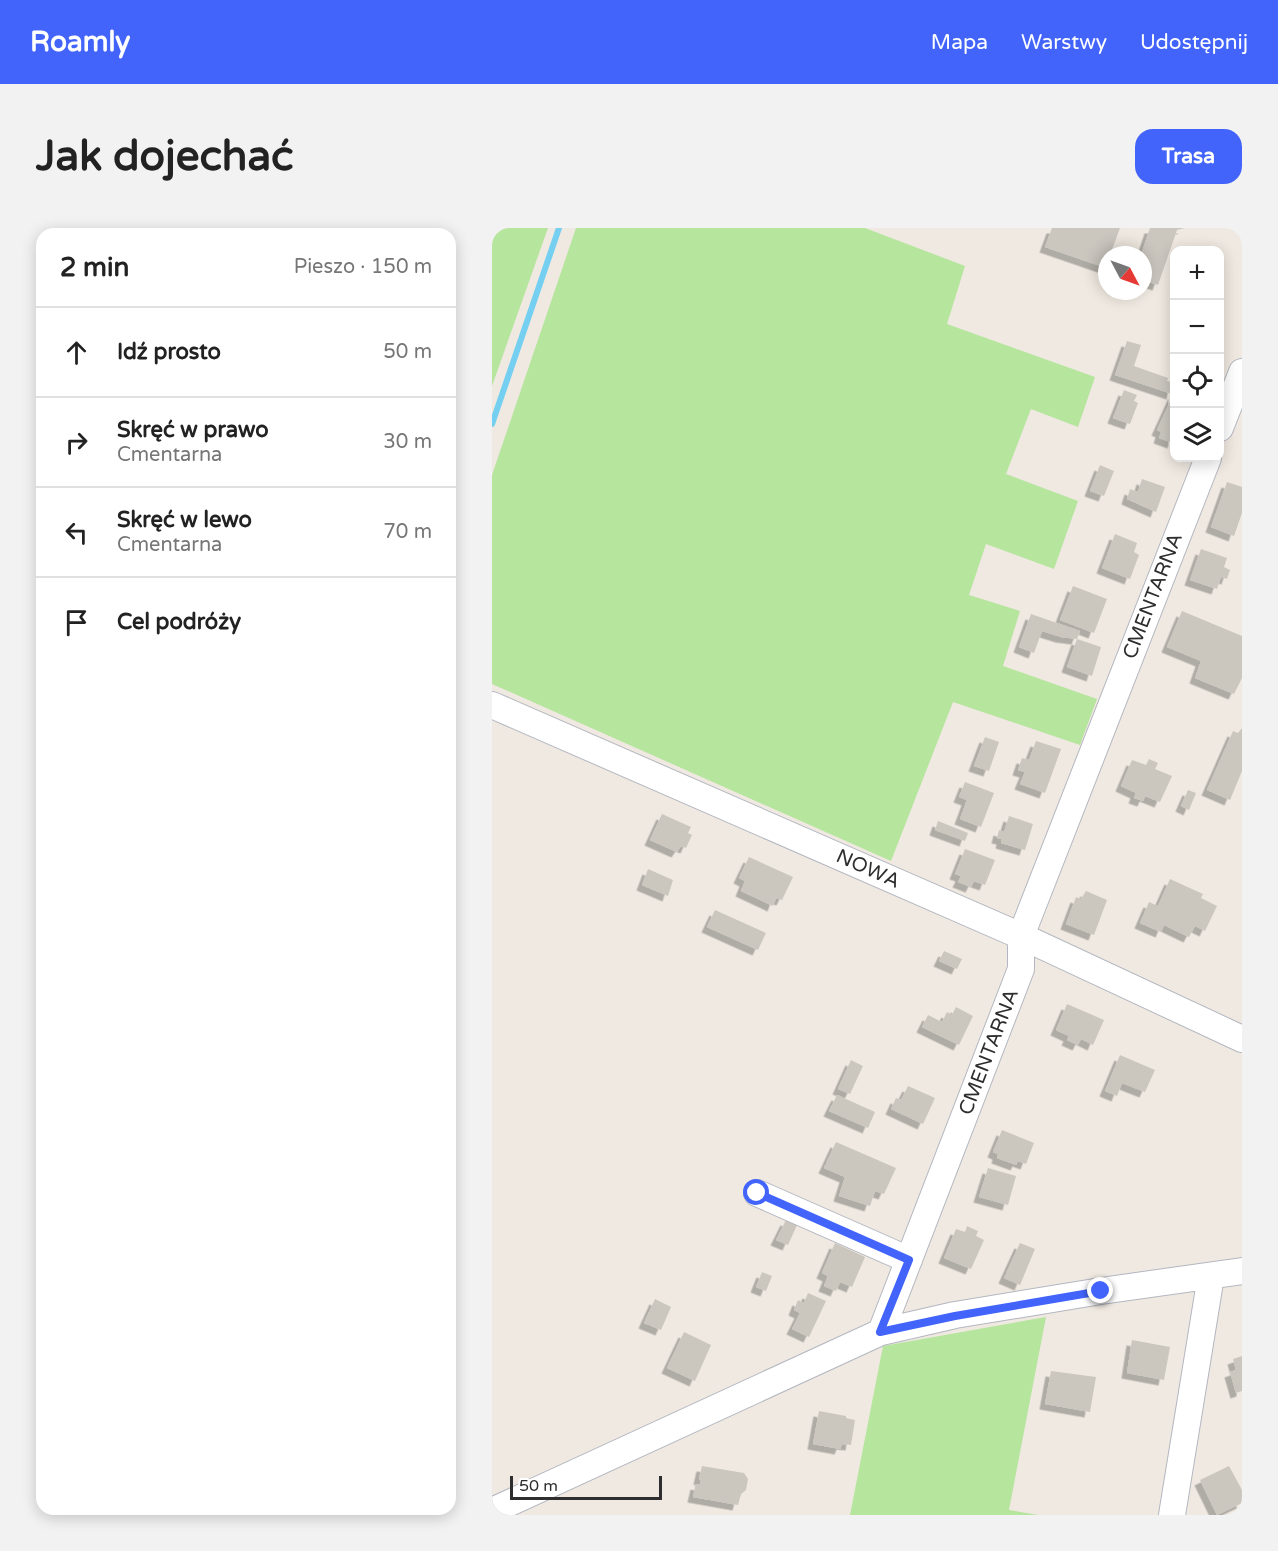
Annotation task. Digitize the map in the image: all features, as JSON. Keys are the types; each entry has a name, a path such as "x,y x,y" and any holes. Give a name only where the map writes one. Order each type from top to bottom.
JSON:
{"street":[{"path":"1224,418 1242,372"},
{"name":"CMENTARNA","path":"880,1332 1021,969 1021,936 1206,462"},
{"name":"NOWA","path":"492,705 1021,936 1242,1039"},
{"path":"757,1193 909,1260"},
{"path":"492,1511 880,1332 955,1316 1101,1291 1242,1271"},
{"path":"1172,1515 1210,1276"}],"green space":[{"path":"492,228 548,228 492,386"},
{"path":"576,228 865,228 965,266 947,324 1095,377 1078,427 1031,409 1006,474 1078,501 1054,569 986,544 969,595 1020,611 1003,666 1097,699 1080,745 953,702 891,861 492,684 492,475"},
{"path":"1046,1317 1009,1510 1038,1515 850,1515 883,1346"}],"building":[{"path":"1052,228 1120,228 1113,246 1098,246 1098,265 1045,247"},
{"path":"1150,228 1185,228 1177,230 1158,285 1152,283 1152,246 1144,246"},
{"path":"1127,341 1141,345 1134,366 1168,378 1170,393 1115,375"},
{"path":"1124,390 1137,395 1134,401 1138,403 1130,424 1113,418"},
{"path":"1170,402 1170,442 1159,438 1161,432 1157,430"},
{"path":"1100,465 1114,471 1104,496 1090,491"},
{"path":"1142,479 1165,487 1156,512 1127,499 1130,489 1138,492"},
{"path":"1227,482 1242,487 1242,513 1234,536 1211,527"},
{"path":"1115,534 1137,543 1134,552 1139,555 1130,579 1102,568"},
{"path":"1201,549 1227,558 1224,567 1230,570 1227,579 1221,577 1217,589 1190,580"},
{"path":"1073,586 1107,599 1094,633 1060,620"},
{"path":"1182,611 1242,636 1242,678 1234,694 1195,678 1201,661 1167,647"},
{"path":"1031,614 1080,631 1077,639 1042,631 1034,653 1019,647"},
{"path":"1077,639 1101,647 1092,676 1067,667"},
{"path":"1242,728 1242,771 1230,800 1207,790 1233,731 1238,733"},
{"path":"985,737 999,742 989,771 974,766"},
{"path":"1036,741 1061,749 1045,793 1020,784 1025,772 1018,770 1022,758 1029,760"},
{"path":"1149,759 1158,763 1155,769 1172,776 1160,802 1145,796 1143,801 1134,798 1136,793 1121,786 1132,760 1146,765"},
{"path":"965,782 994,793 981,827 960,819 967,800 959,797"},
{"path":"1188,790 1196,793 1189,810 1181,806"},
{"path":"662,814 691,827 688,833 692,835 686,848 681,846 677,852 650,840"},
{"path":"1009,816 1033,824 1025,850 1001,843 1002,839 997,838 999,830 1004,832"},
{"path":"938,821 968,833 965,841 935,830"},
{"path":"965,849 995,860 985,885 974,881 971,887 958,882 961,876 955,874"},
{"path":"749,857 793,877 782,900 776,898 773,906 741,891 745,881 739,878"},
{"path":"648,869 673,880 668,896 642,885"},
{"path":"1170,879 1203,894 1201,898 1217,906 1205,931 1195,926 1189,937 1164,925 1161,932 1140,923 1149,902 1158,906"},
{"path":"1086,891 1107,900 1094,935 1066,924 1076,897 1081,899"},
{"path":"715,910 766,933 758,950 707,927"},
{"path":"944,951 962,959 957,969 939,961"},
{"path":"1067,1004 1104,1020 1093,1045 1081,1039 1078,1045 1067,1040 1069,1036 1056,1030"},
{"path":"956,1007 973,1016 959,1045 922,1027 928,1015 942,1022 947,1012 952,1015"},
{"path":"1120,1055 1155,1070 1145,1092 1122,1083 1117,1096 1105,1091"},
{"path":"851,1060 863,1066 850,1094 838,1089"},
{"path":"908,1086 935,1098 923,1124 891,1109 896,1098 901,1100"},
{"path":"837,1095 875,1112 868,1128 829,1111"},
{"path":"1002,1130 1034,1143 1026,1164 1018,1161 1016,1165 997,1158 998,1154 993,1152"},
{"path":"836,1142 896,1168 884,1194 875,1191 870,1206 839,1196 845,1177 824,1168"},
{"path":"988,1168 1016,1176 1008,1205 979,1197"},
{"path":"786,1220 797,1225 788,1245 776,1240"},
{"path":"967,1226 978,1231 976,1236 984,1240 971,1269 944,1258 956,1229 965,1232"},
{"path":"835,1243 865,1257 852,1287 840,1282 836,1291 824,1286 828,1276 822,1273"},
{"path":"1020,1243 1035,1249 1020,1285 1004,1278"},
{"path":"762,1272 772,1276 766,1291 756,1287"},
{"path":"808,1293 826,1301 809,1337 792,1329 800,1313 794,1310 798,1300 804,1303"},
{"path":"655,1299 671,1307 661,1330 644,1323"},
{"path":"684,1332 711,1345 695,1381 667,1368"},
{"path":"1132,1340 1170,1347 1164,1380 1127,1373"},
{"path":"1242,1356 1242,1391 1236,1393 1230,1372 1236,1370 1233,1359"},
{"path":"1051,1371 1096,1377 1090,1412 1045,1404"},
{"path":"819,1411 855,1420 851,1445 842,1444 840,1449 813,1444"},
{"path":"702,1466 744,1473 748,1479 746,1490 741,1494 738,1505 693,1497 696,1484 700,1485"},
{"path":"1229,1466 1242,1490 1242,1503 1217,1515 1200,1480"}],"waterway":[{"path":"492,424 559,228"}],"route":[{"path":"757,1193 909,1260 880,1332 955,1316 1101,1291"}]}
